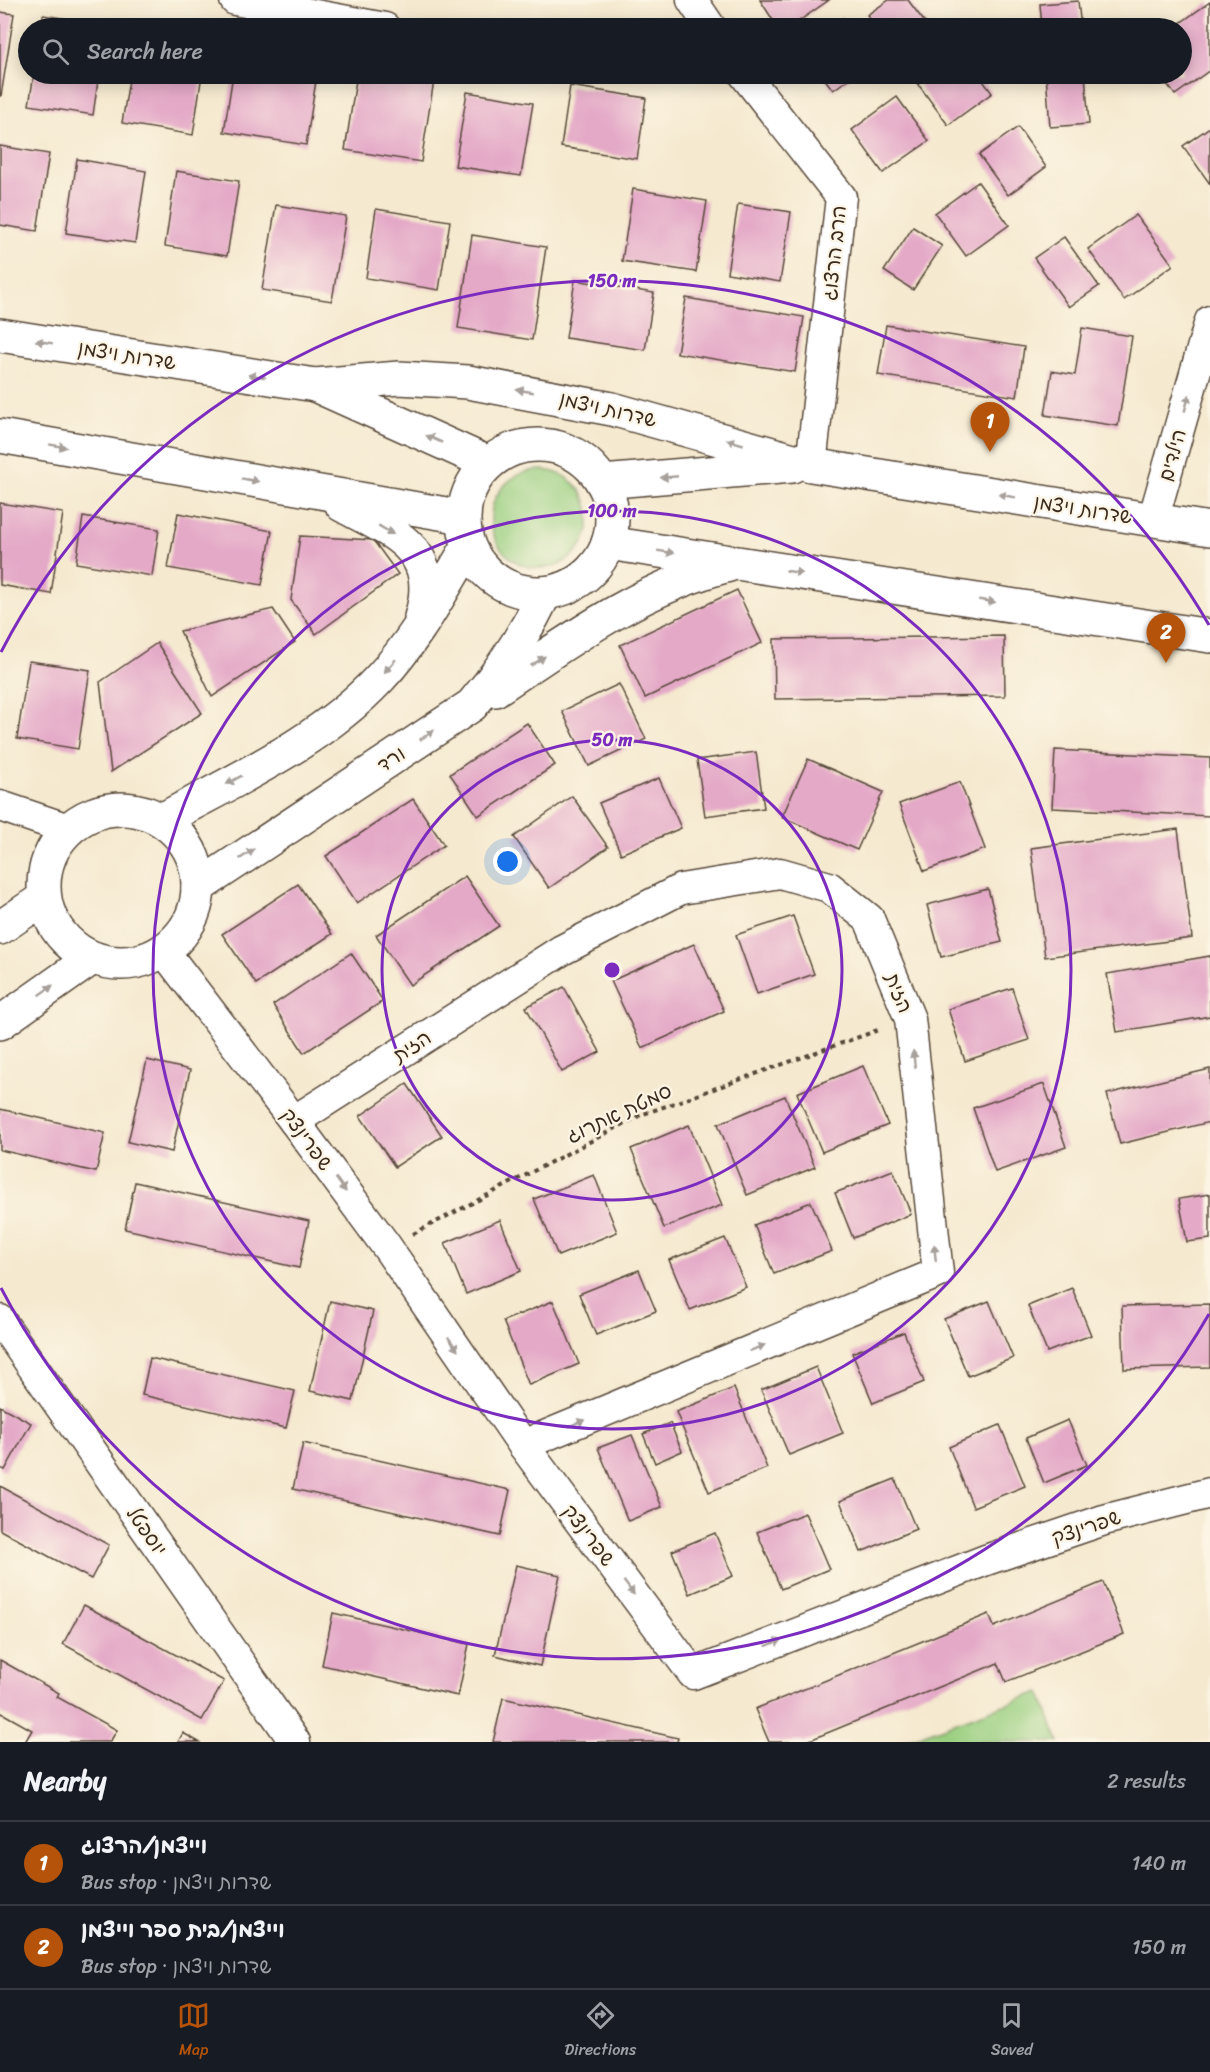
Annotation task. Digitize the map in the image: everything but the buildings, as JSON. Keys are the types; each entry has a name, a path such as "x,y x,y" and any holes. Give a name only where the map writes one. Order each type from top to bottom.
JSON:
{"street":[{"path":"235,0 331,18"},
{"path":"692,0 704,18"},
{"name":"הרב הרצוג","path":"752,84 841,197 811,465"},
{"name":"הילדים","path":"1153,520 1210,321"},
{"name":"שדרות ויצמן","path":"0,335 315,385 399,378 480,384 612,409 811,465 1210,529"},
{"path":"315,385 488,463"},
{"path":"0,436 316,492 466,532"},
{"path":"526,445 549,446 571,452 589,466 602,482 611,512 608,543 599,562 584,577 566,588 545,593 522,592 499,583 481,568 466,532 466,497 474,478 488,463 504,452 526,445"},
{"path":"602,482 811,465"},
{"path":"316,492 393,534 412,549 423,565 427,588 416,634"},
{"path":"162,820 292,748 352,705 379,679 416,634 466,532"},
{"path":"608,543 1210,636"},
{"path":"472,705 587,628 637,600 688,579 736,563"},
{"name":"ורד","path":"198,887 472,705 501,671 525,633 545,593"},
{"path":"0,806 68,829"},
{"path":"113,809 138,810 162,820 182,838 194,861 198,887 194,911 182,934 164,951 141,961 125,963 92,958 69,944 53,923 44,898 47,865 52,849 68,829 89,815 113,809"},
{"name":"הזית","path":"294,1121 562,950 681,889 740,877 780,873 829,887 869,919 910,1019 938,1273 523,1445"},
{"path":"0,928 44,898"},
{"name":"שפרינצק","path":"164,951 387,1247 523,1445 693,1674 986,1560 1104,1520 1210,1493"},
{"path":"0,1023 92,958"},
{"name":"יוספטל","path":"0,1320 295,1742"}],"path":[{"name":"סמטת אתרוג","path":"387,1247 641,1115 910,1019"}],"green space":[{"path":"540,470 559,473 575,484 586,500 589,519 586,538 575,554 559,565 540,568 521,565 505,554 494,538 491,519 494,500 505,484 521,473"},
{"path":"1040,1692 1059,1742 902,1742"}],"place":[{"name":"וייצמן/הרצוג","path":"990,452"},
{"name":"וייצמן/בית ספר וייצמן","path":"1166,663"}]}
